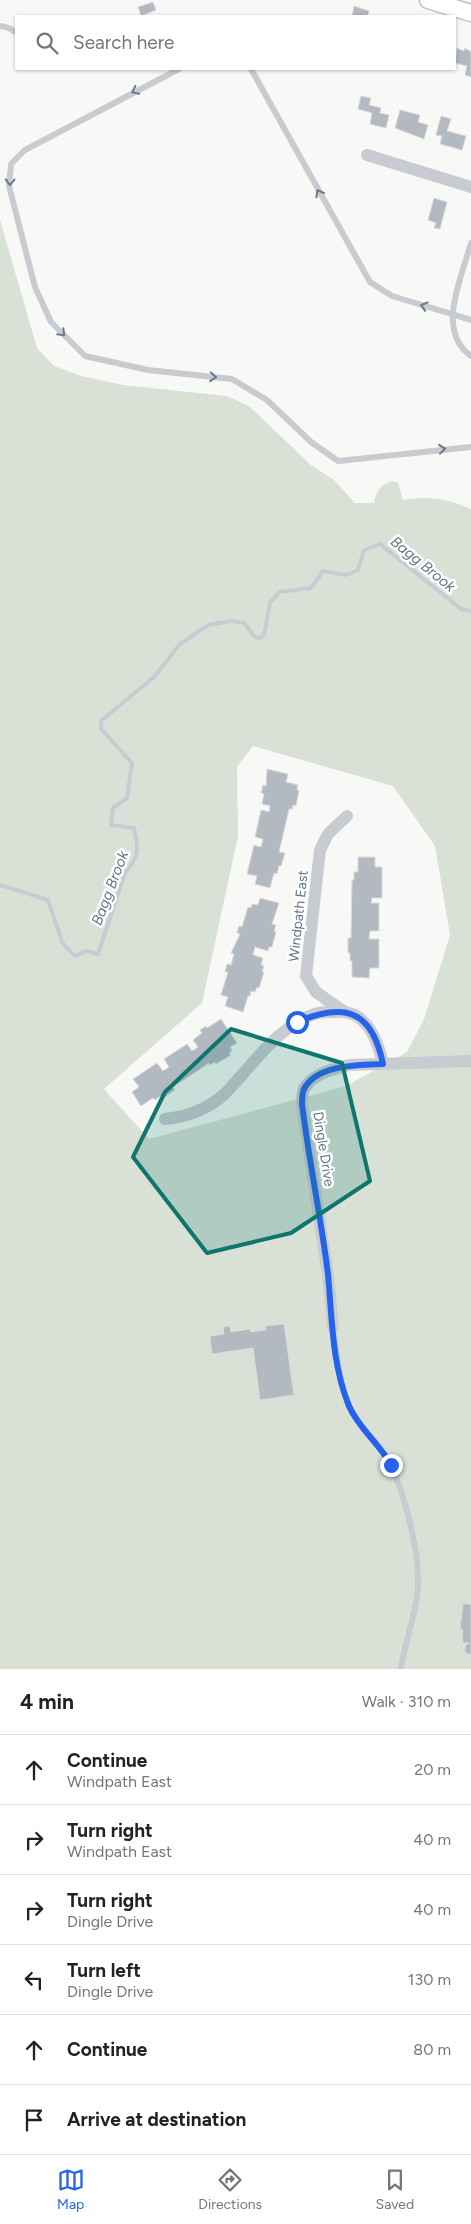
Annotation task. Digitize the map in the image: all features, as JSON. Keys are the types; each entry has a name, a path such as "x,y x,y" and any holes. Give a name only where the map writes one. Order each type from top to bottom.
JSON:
{"main road":[{"path":"428,0 471,13"}],"street":[{"path":"367,155 471,187"},
{"name":"Windpath East","path":"347,816 328,834 320,850 306,976 316,992 343,1011 354,1014 365,1023 379,1042 383,1064"},
{"path":"165,1119 197,1113 221,1097 268,1047 297,1022 318,1013 343,1011"},
{"name":"Dingle Drive","path":"333,1328 328,1275 302,1104 303,1089 315,1077 330,1070 349,1065 471,1060"}],"lane":[{"path":"0,26 10,28 15,32"},
{"path":"177,70 25,150 11,164 9,186 35,287 51,322 85,356 148,370 232,379 267,400 311,442 338,461 471,446"},
{"path":"252,70 370,282 392,296 471,320"},
{"path":"471,243 451,314 455,336 462,350 471,356"},
{"path":"333,1328 338,1369 349,1406 364,1430 385,1454 391,1465 404,1504 418,1563 418,1587 401,1669"}],"highlighted area":[{"path":"231,1029 342,1063 370,1181 291,1233 207,1253 133,1157 165,1092"}],"shaded area":[{"path":"0,220 37,348 54,366 81,376 123,385 227,396 249,406 311,465 334,480 355,503 374,503 380,488 393,481 398,483 403,500 438,499 471,509 471,1669 0,1669","holes":["253,746 393,786 435,846 450,935 424,1019 407,1052 346,1086 149,1139 104,1089 202,1003 238,836 237,767"]}],"building":[{"path":"153,2 156,10 141,15 138,7"},
{"path":"354,6 369,11 368,15 352,15"},
{"path":"457,48 464,51 465,48 471,52 471,77 465,75 467,66 456,63"},
{"path":"361,96 371,98 369,105 381,108 380,113 389,115 386,128 370,124 372,113 358,109"},
{"path":"400,110 420,115 418,122 428,125 424,139 395,128"},
{"path":"441,116 451,119 447,131 466,136 462,150 440,144 442,136 436,135"},
{"path":"434,198 447,202 440,229 434,228 436,223 428,220"},
{"path":"267,769 288,774 286,782 298,785 297,790 299,790 296,806 293,805 292,809 289,809 279,852 285,853 277,874 274,873 270,888 255,884 257,876 247,874 254,845 261,847 263,839 255,837 261,810 269,812 270,806 262,804 264,794 261,793 263,785 266,786"},
{"path":"358,857 375,857 375,867 382,867 382,898 372,898 371,903 379,903 379,931 370,931 369,939 379,939 379,968 370,968 369,978 352,977 352,961 350,961 350,953 348,953 348,938 351,938 352,880 354,880 354,872 358,872"},
{"path":"260,898 279,903 272,924 276,925 274,931 276,932 272,947 269,947 268,951 255,947 253,955 263,958 261,965 264,966 262,972 264,972 259,988 257,987 255,992 251,991 250,996 248,996 243,1012 225,1006 228,997 221,995 228,972 225,972 227,964 231,965 234,954 231,953 240,934 237,933 239,926 242,927 248,907 251,908 252,904 258,905"},
{"path":"221,1019 237,1043 230,1047 232,1051 229,1053 231,1055 216,1064 215,1062 210,1065 209,1063 173,1087 175,1090 163,1098 161,1096 155,1100 153,1098 141,1106 132,1092 139,1087 133,1079 157,1063 163,1071 169,1067 164,1059 187,1044 192,1051 198,1047 193,1040 202,1033 200,1030"},
{"path":"284,1324 294,1395 260,1400 253,1348 212,1354 210,1336 224,1334 223,1327 230,1326 231,1332 250,1329 251,1332 266,1330 265,1326"},
{"path":"463,1604 471,1604 471,1655 465,1652 465,1646 469,1643 463,1643 462,1629 460,1629"}],"waterway":[{"name":"Bagg Brook","path":"0,885 48,900 63,944 75,956 86,951 98,954 125,873 137,852 134,828 111,825 113,808 127,798 132,763 101,729 101,721 154,677 180,644 208,625 231,621 244,623 255,637 260,638 264,635 270,603 279,592 311,588 323,571 346,575 358,570 364,550 380,544 461,609 471,611"}],"route":[{"path":"297,1022 318,1013 344,1011 354,1014 365,1023 379,1042 383,1064 349,1065 330,1070 315,1077 303,1089 302,1104 328,1275 330,1313 338,1369 349,1406 364,1430 385,1454 391,1465"}]}
